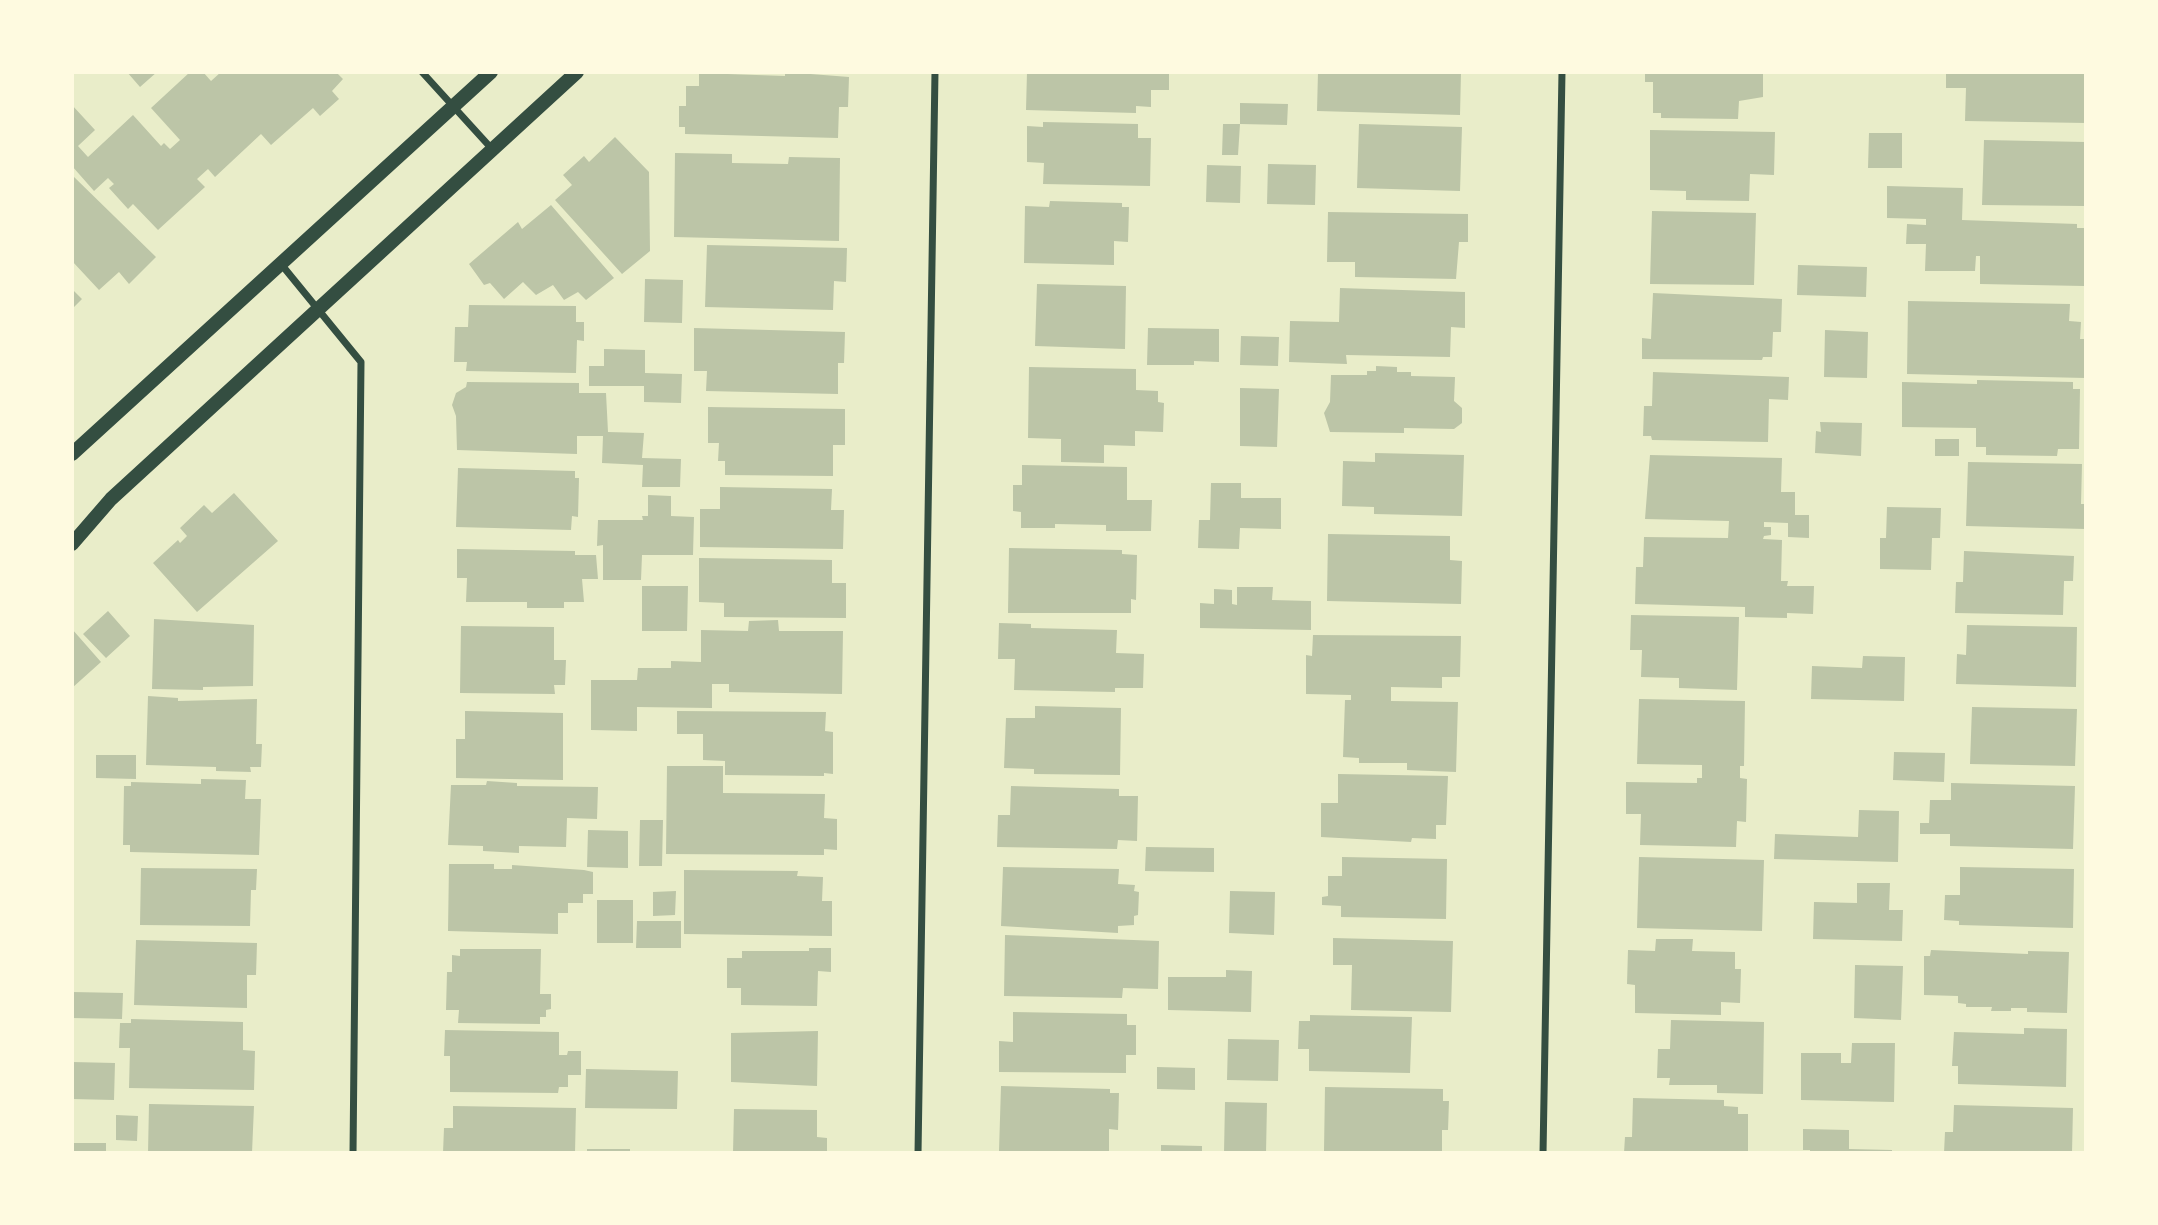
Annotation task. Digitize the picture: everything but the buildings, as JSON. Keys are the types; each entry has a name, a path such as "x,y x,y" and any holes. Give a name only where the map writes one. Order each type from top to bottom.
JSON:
{"main road":[{"path":"72,454 491,72"},
{"path":"72,544 111,499 577,72"}],"street":[{"path":"422,72 492,149"},
{"path":"918,1153 935,72"},
{"path":"1543,1153 1562,72"},
{"path":"281,264 361,362 353,1153"}]}
